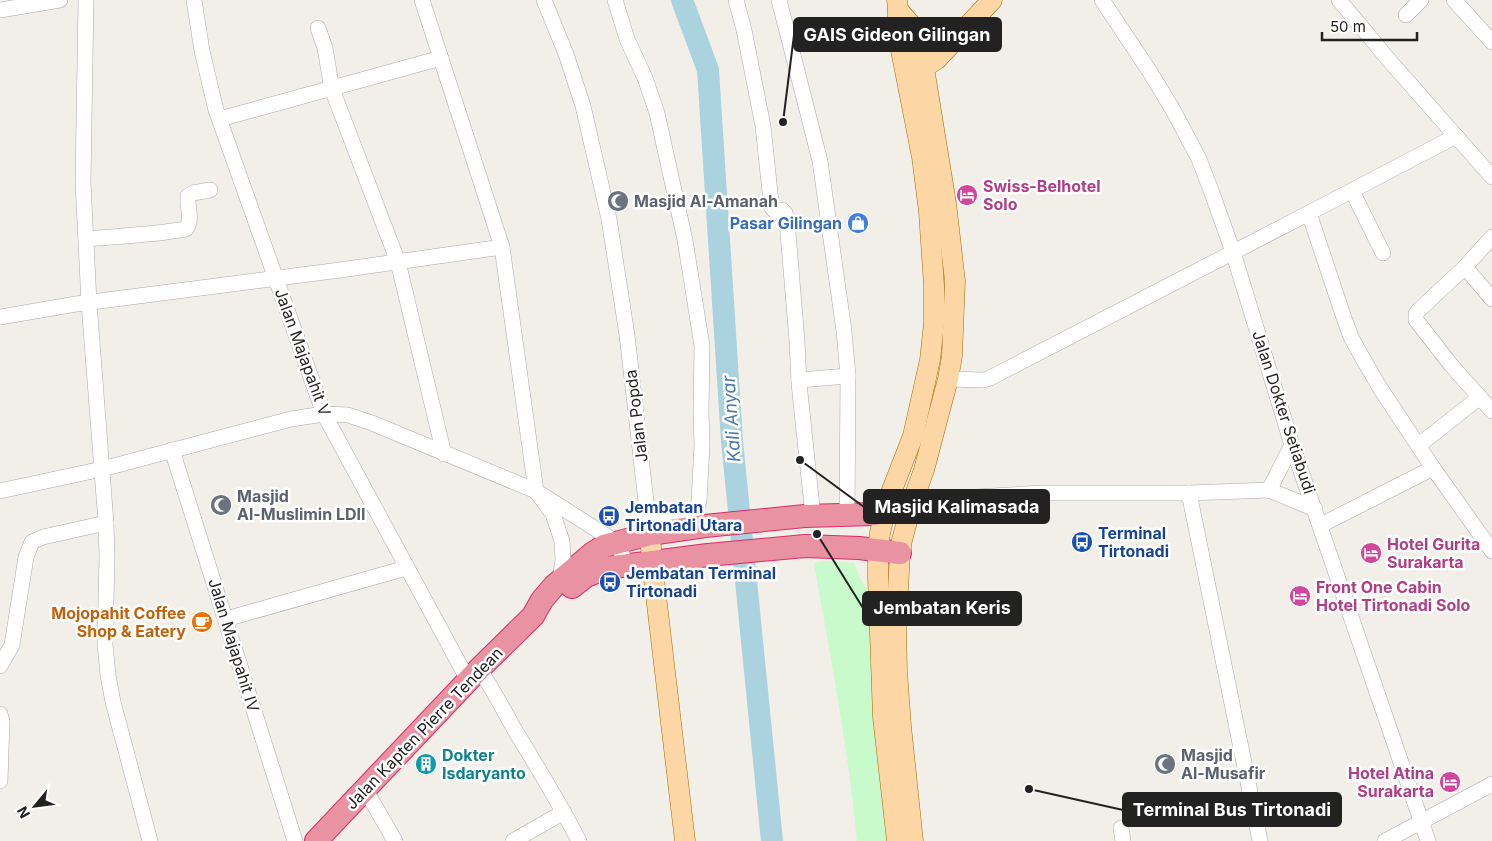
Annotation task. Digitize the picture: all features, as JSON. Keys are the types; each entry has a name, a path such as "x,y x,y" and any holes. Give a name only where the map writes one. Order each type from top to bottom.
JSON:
{"highway":[{"name":"Jalan Kapten Pierre Tendean","path":"316,841 474,675 533,616 547,610 562,587 593,553 604,546 649,526 705,526 809,516 875,514 912,503"},
{"name":"Jalan Kapten Pierre Tendean","path":"562,587 595,571 606,568 708,555 805,546 852,547 889,552"}],"main road":[{"path":"905,78 937,59 992,0"},
{"path":"897,841 883,717 878,578 889,552 902,540 912,503 924,470 948,379 952,356 955,280 946,203 924,68 912,26 898,6"},
{"path":"898,6 898,31 905,78 922,157 929,212 934,286 934,323 930,360 913,436 885,512 880,533 889,552 896,627 897,672 913,841"},
{"path":"902,463 924,470"},
{"name":"Jalan Popda","path":"649,526 685,841"}],"street":[{"path":"0,10 60,0"},
{"path":"86,0 83,182 88,303 106,523 105,644 113,702 146,840"},
{"name":"Jalan Majapahit V","path":"194,0 202,52 220,119 324,414 406,568 474,675 495,692 512,725 580,841"},
{"path":"422,0 502,247 536,492 553,514 562,541 562,587"},
{"name":"Jalan Popda","path":"544,0 566,54 583,106 609,219 626,335 649,526"},
{"path":"615,0 627,39 652,94 662,132 685,240 702,346 702,445 697,508 649,526"},
{"path":"736,0 744,30 762,126 770,202 772,208 776,211 784,211 787,221 809,516"},
{"path":"779,0 821,168 844,330 848,376 847,516"},
{"name":"Jalan Dokter Setiabudi","path":"1102,0 1150,72 1199,159 1233,252 1292,445 1321,524 1428,841"},
{"path":"1339,0 1492,177"},
{"path":"1406,16 1421,0"},
{"path":"1454,0 1492,42"},
{"path":"318,28 325,48 332,89 398,262 444,454"},
{"path":"220,119 442,58"},
{"path":"948,379 984,380 990,378 1456,136"},
{"path":"86,239 156,234 186,229 189,225 190,217 188,196 193,193 210,190"},
{"path":"1352,191 1383,253"},
{"path":"1309,213 1351,337 1380,388 1433,468 1492,550"},
{"path":"1492,237 1465,267 1418,311 1416,317 1416,320 1451,365 1492,411"},
{"path":"0,317 60,306 502,247"},
{"path":"1465,267 1492,299"},
{"path":"799,380 848,376"},
{"path":"1419,445 1480,397"},
{"path":"0,492 102,469 291,418 324,414 348,415 372,423 536,492 616,542 628,565"},
{"path":"1269,490 1292,445"},
{"name":"Jalan Majapahit IV","path":"172,450 295,841"},
{"path":"1321,524 1433,468"},
{"path":"912,503 1023,494 1189,493 1269,490 1315,509"},
{"path":"1189,493 1260,841"},
{"path":"0,666 12,645 26,556 32,542 43,537 106,523"},
{"path":"226,620 406,568"},
{"path":"0,714 2,721 0,781"},
{"path":"1385,841 1492,784"},
{"path":"365,789 395,841"},
{"path":"513,841 564,812"}],"green space":[{"path":"823,561 854,563 867,589 892,841 857,841 844,736 814,563"}],"waterway":[{"name":"Kali Anyar","path":"682,0 708,70 732,441 772,841"}],"place":[{"name":"GAIS Gideon Gilingan","path":"783,122"},
{"name":"Swiss-Belhotel Solo","path":"967,195"},
{"name":"Masjid Al-Amanah","path":"618,201"},
{"name":"Pasar Gilingan","path":"858,223"},
{"name":"Masjid Kalimasada","path":"800,460"},
{"name":"Masjid Al-Muslimin LDII","path":"221,505"},
{"name":"Jembatan Tirtonadi Utara","path":"609,516"},
{"name":"Jembatan Keris","path":"817,534"},
{"name":"Terminal Tirtonadi","path":"1082,542"},
{"name":"Hotel Gurita Surakarta","path":"1371,553"},
{"name":"Jembatan Terminal Tirtonadi","path":"610,582"},
{"name":"Front One Cabin Hotel Tirtonadi Solo","path":"1300,596"},
{"name":"Mojopahit Coffee Shop & Eatery","path":"202,622"},
{"name":"Dokter Isdaryanto","path":"426,764"},
{"name":"Masjid Al-Musafir","path":"1165,764"},
{"name":"Hotel Atina Surakarta","path":"1450,782"},
{"name":"Terminal Bus Tirtonadi","path":"1029,789"}]}
